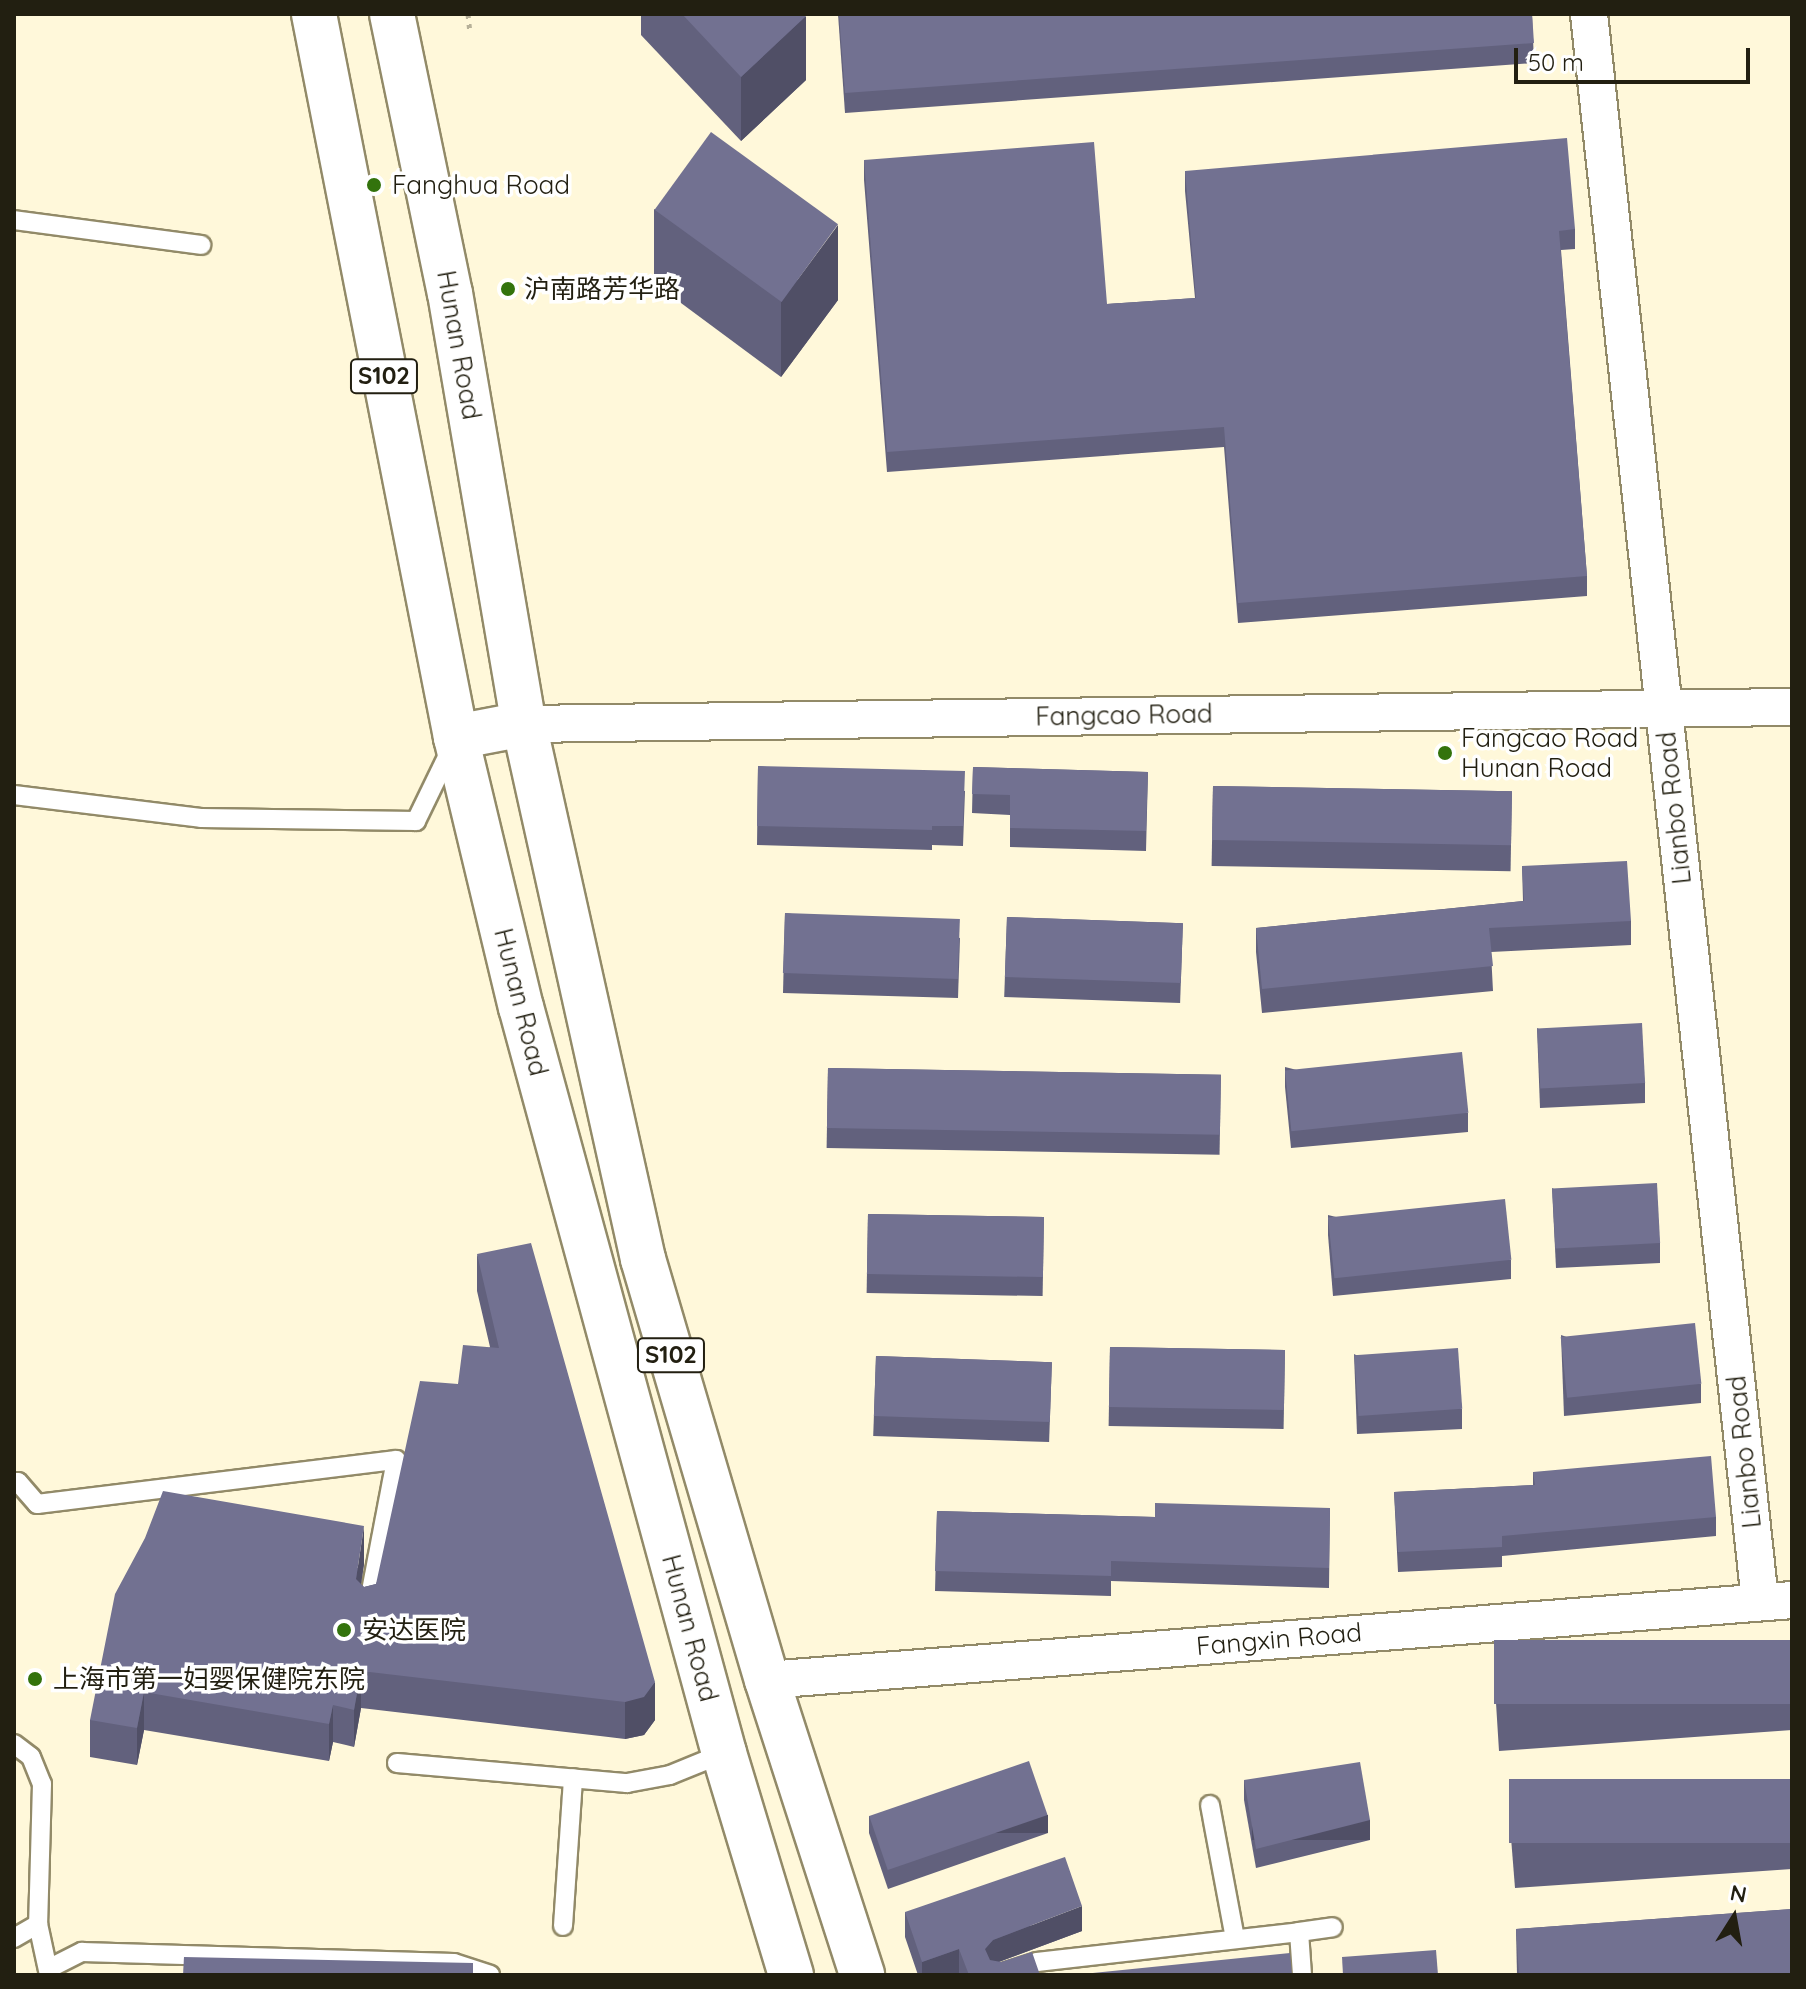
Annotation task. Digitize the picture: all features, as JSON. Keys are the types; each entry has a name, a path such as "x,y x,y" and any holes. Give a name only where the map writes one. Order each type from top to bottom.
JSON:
{"main road":[{"name":"Hunan Road","path":"314,14 456,737 521,1007 724,1753 791,1975"},
{"name":"Hunan Road","path":"392,14 450,293 524,724 643,1259 767,1680 862,1975"},
{"name":"Fangcao Road","path":"456,737 524,724"}],"street":[{"name":"Lianbo Road","path":"1589,14 1664,710 1776,1601"},
{"name":"Fangcao Road","path":"524,724 1792,707"},
{"name":"Fangxin Road","path":"767,1680 1776,1601"}],"lane":[{"path":"14,220 201,245"},
{"path":"14,795 201,818 416,821 456,737"},
{"path":"14,1482 18,1482 37,1504 396,1460 367,1613"},
{"path":"14,1744 31,1757 42,1784 38,1924 50,1971 82,1952 454,1963 490,1975"},
{"path":"397,1763 627,1783 670,1775 724,1753"},
{"path":"563,1926 573,1778"},
{"path":"1210,1805 1235,1939"},
{"path":"14,1938 38,1924"},
{"path":"997,1975 1037,1962 1333,1927"},
{"path":"1299,1932 1302,1975"}],"path":[{"path":"468,14 470,32"}],"building":[{"path":"682,14 805,14 806,16 741,77"},
{"path":"839,14 1532,14 1534,43 845,93"},
{"path":"711,132 838,224 782,302 655,210"},
{"path":"1567,138 1575,229 1559,231 1587,576 1238,603 1224,427 887,452 864,160 1094,142 1107,304 1196,298 1185,171"},
{"path":"758,766 965,771 963,826 932,826 932,830 757,826"},
{"path":"973,767 1148,772 1146,831 1010,828 1010,795 972,794"},
{"path":"1213,786 1512,791 1511,845 1212,840"},
{"path":"1627,861 1631,921 1489,928 1493,966 1262,989 1256,928 1524,901 1522,866"},
{"path":"785,913 960,919 958,979 783,973"},
{"path":"1007,917 1183,923 1181,983 1005,977"},
{"path":"1642,1023 1645,1083 1540,1088 1537,1028"},
{"path":"1462,1052 1468,1113 1291,1131 1285,1071"},
{"path":"828,1068 1221,1075 1220,1135 827,1128"},
{"path":"1657,1183 1660,1243 1555,1248 1552,1188"},
{"path":"1505,1199 1511,1260 1334,1278 1328,1218"},
{"path":"868,1214 1044,1217 1043,1277 867,1274"},
{"path":"531,1243 655,1682 644,1697 625,1702 361,1671 354,1710 333,1705 329,1724 144,1692 137,1728 90,1720 115,1594 145,1538 163,1491 364,1526 356,1579 364,1587 376,1584 420,1381 458,1384 463,1345 499,1348 477,1254"},
{"path":"1695,1323 1701,1384 1567,1398 1561,1337"},
{"path":"1110,1347 1285,1350 1284,1410 1109,1407"},
{"path":"1458,1348 1462,1409 1359,1416 1354,1355"},
{"path":"876,1356 1052,1362 1050,1422 874,1416"},
{"path":"1711,1456 1716,1517 1502,1536 1502,1547 1398,1552 1394,1492 1535,1485 1533,1472"},
{"path":"1155,1503 1330,1508 1329,1568 1111,1561 1111,1576 935,1571 937,1511 1155,1517"},
{"path":"1494,1640 1792,1640 1792,1704 1494,1704"},
{"path":"1029,1761 1048,1815 888,1870 869,1816"},
{"path":"1360,1762 1370,1820 1256,1849 1244,1780"},
{"path":"1509,1779 1792,1779 1792,1843 1509,1843"},
{"path":"1065,1857 1082,1906 993,1940 985,1949 990,1960 1001,1962 1032,1952 1040,1975 969,1975 959,1949 922,1962 905,1912"},
{"path":"1792,1909 1792,1974 1519,1975 1516,1929"},
{"path":"1436,1950 1438,1975 1343,1975 1342,1957"},
{"path":"1290,1953 1292,1975 1073,1975"},
{"path":"184,1957 473,1963 473,1975 183,1975"}],"place":[{"name":"Fanghua Road","path":"374,185"},
{"name":"沪南路芳华路","path":"508,289"},
{"name":"Fangcao Road Hunan Road","path":"1445,753"},
{"name":"安达医院","path":"344,1630"},
{"name":"上海市第一妇婴保健院东院","path":"35,1679"}]}
